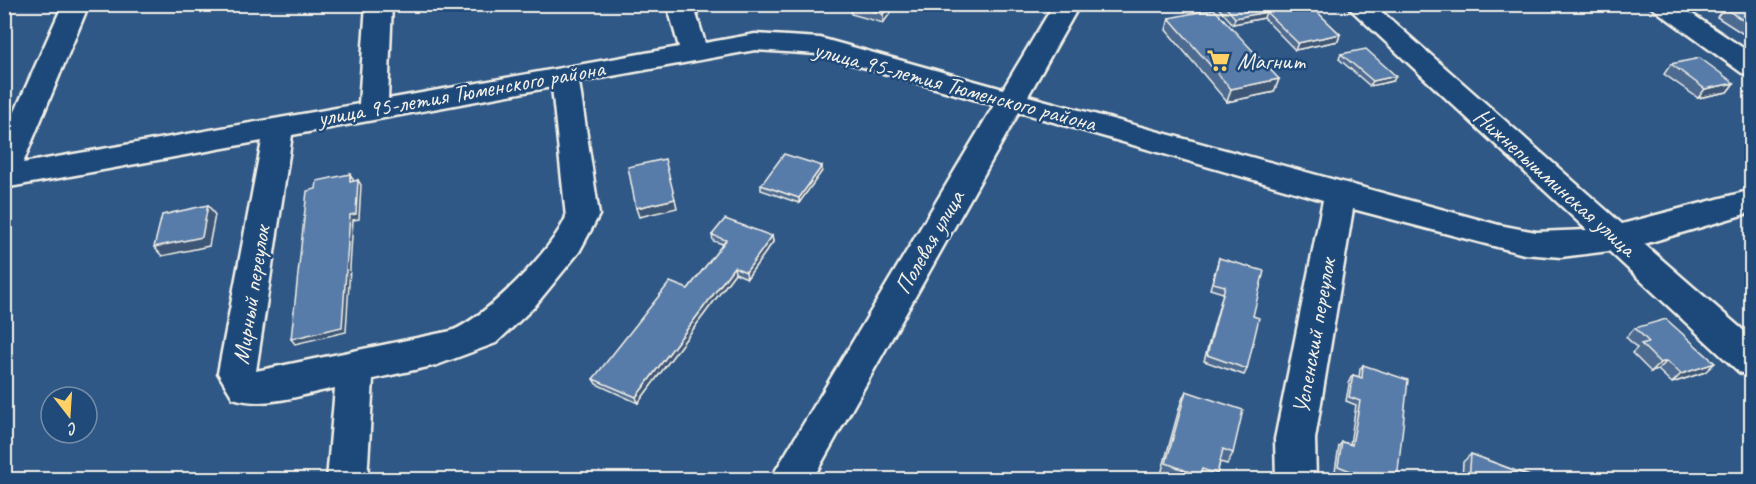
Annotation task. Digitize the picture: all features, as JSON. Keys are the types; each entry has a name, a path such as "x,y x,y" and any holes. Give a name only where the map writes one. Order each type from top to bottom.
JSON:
{"street":[{"path":"4,172 76,4"},
{"path":"373,109 379,4"},
{"path":"680,4 694,51"},
{"name":"Полевая улица","path":"790,480 1067,4"},
{"name":"Нижнепышминская улица","path":"1357,4 1752,361"},
{"path":"1659,4 1752,67"},
{"name":"улица 95-летия Тюменского района","path":"4,177 694,51 755,42 820,46 1437,221 1535,244 1578,244 1615,237 1752,201"},
{"name":"Мирный переулок","path":"279,127 237,373 246,387 267,386 355,368 459,343 484,332 505,314 573,237 583,219 564,75"},
{"name":"Успенский переулок","path":"1296,480 1295,439 1340,194"},
{"path":"347,480 355,368"}],"building":[{"path":"851,4 890,4 883,14"},
{"path":"1223,4 1309,4 1340,34 1298,43 1266,12 1235,18"},
{"path":"1739,4 1752,4 1752,26 1724,8"},
{"name":"Магнит","path":"1214,9 1279,79 1231,89 1169,18"},
{"path":"1366,49 1396,76 1373,81 1341,54"},
{"path":"1700,58 1734,83 1705,89 1671,64"},
{"path":"784,154 822,166 799,198 761,185"},
{"path":"665,159 675,199 636,208 628,167"},
{"path":"350,174 350,182 358,180 356,214 350,215 342,327 291,339 307,191 316,189 317,181"},
{"path":"208,205 202,237 154,247 162,215"},
{"path":"725,219 772,236 746,272 734,267 636,397 593,379 670,282 688,289 726,240 712,235"},
{"path":"1219,258 1264,271 1253,316 1259,318 1247,369 1207,355 1225,286 1213,283"},
{"path":"1666,319 1715,363 1681,374 1667,361 1660,363 1641,344 1649,342 1635,328"},
{"path":"1363,365 1408,380 1397,480 1373,480 1338,466 1342,442 1352,445 1360,401 1349,397 1353,375 1362,378"},
{"path":"1186,391 1243,410 1233,453 1223,449 1217,474 1202,469 1200,476 1166,463"},
{"path":"1471,454 1540,480 1469,480"}],"place":[{"name":"Магнит","path":"1219,61"}]}
